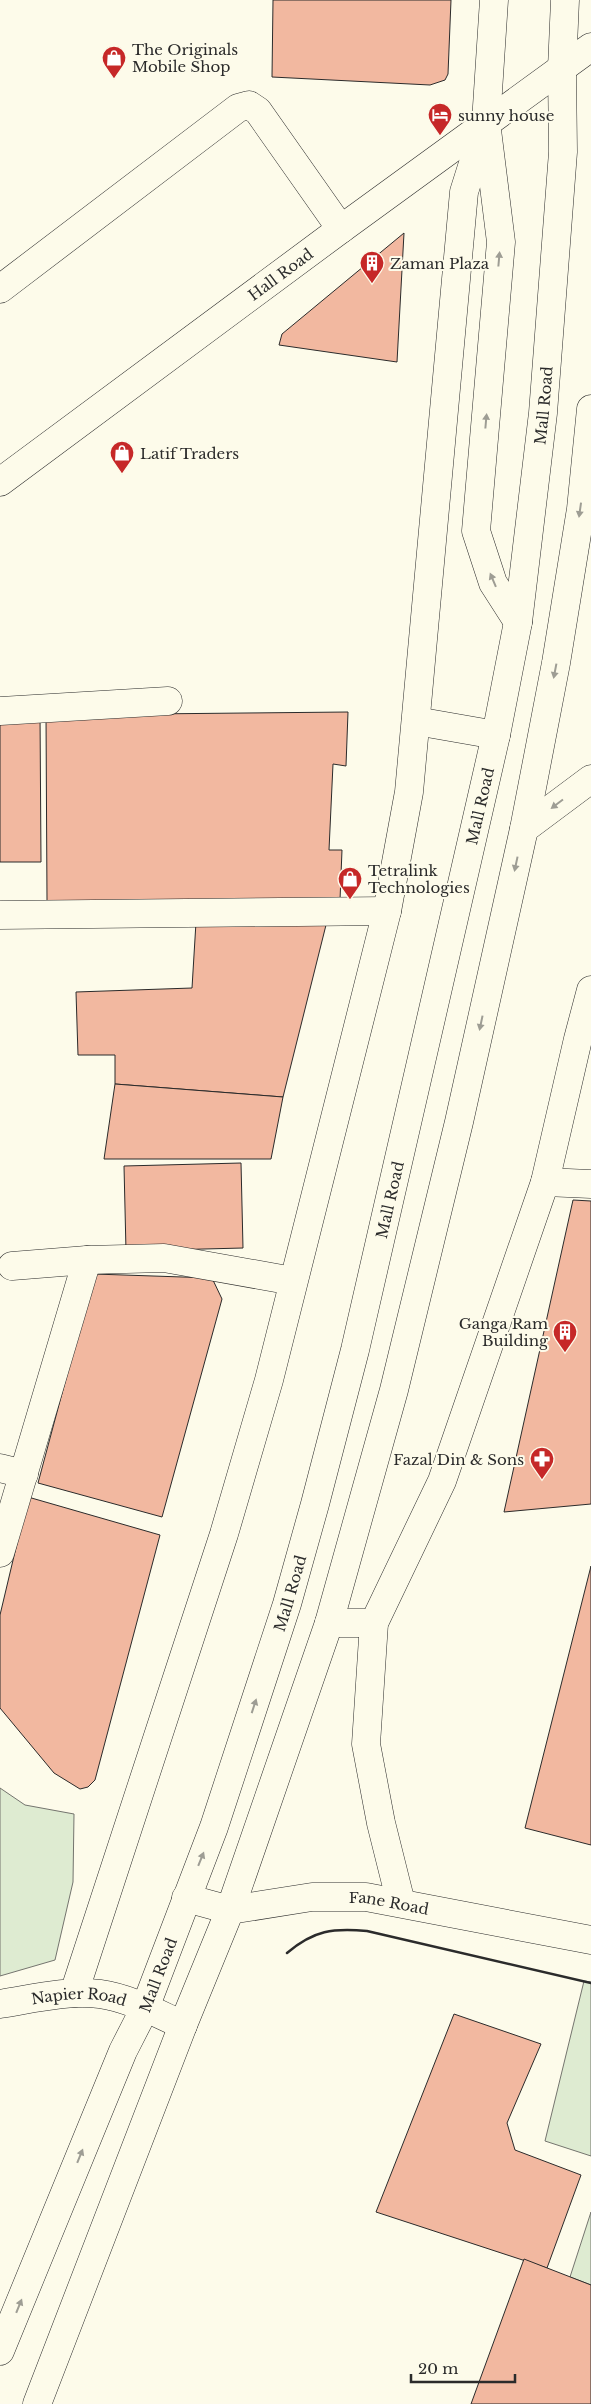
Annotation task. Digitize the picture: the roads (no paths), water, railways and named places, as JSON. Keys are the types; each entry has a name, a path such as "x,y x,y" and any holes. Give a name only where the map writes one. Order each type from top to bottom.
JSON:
{"main road":[{"path":"494,0 486,122 501,242 476,530 493,583 518,622"},
{"name":"Mall Road","path":"0,2351 124,2051 145,2008 214,1827 287,1604 356,1350 496,735 518,622 543,413 563,152 562,68 566,0"},
{"name":"Hall Road","path":"0,482 486,122 591,48"},
{"path":"0,289 238,108 249,104 258,111 341,229"},
{"path":"74,1993 224,1534 269,1380 387,911 409,792 464,192 486,122"},
{"path":"37,2404 183,2025 230,1910 329,1623 397,1380 459,1122 524,829 556,663 581,509 591,409"},
{"path":"0,711 168,702"},
{"path":"416,721 496,735"},
{"path":"524,829 591,779"},
{"path":"0,915 387,911"},
{"path":"401,1903 381,1822 366,1744 374,1623 442,1481 546,1182 591,990"},
{"path":"546,1182 591,1184"},
{"path":"12,1266 87,1260 164,1258 293,1281"},
{"path":"0,1553 12,1471 87,1260"},
{"path":"329,1623 374,1623"},
{"name":"Fane Road","path":"186,1898 230,1910 312,1897 366,1897 591,1940"},
{"name":"Napier Road","path":"0,2004 74,1993 99,1994 120,1998 183,2025"}],"place":[{"name":"The Originals Mobile Shop","path":"114,79"},
{"name":"sunny house","path":"440,136"},
{"name":"Zaman Plaza","path":"372,284"},
{"name":"Latif Traders","path":"122,474"},
{"name":"Tetralink Technologies","path":"350,900"},
{"name":"Ganga Ram Building","path":"565,1353"},
{"name":"Fazal Din & Sons","path":"542,1480"}]}
